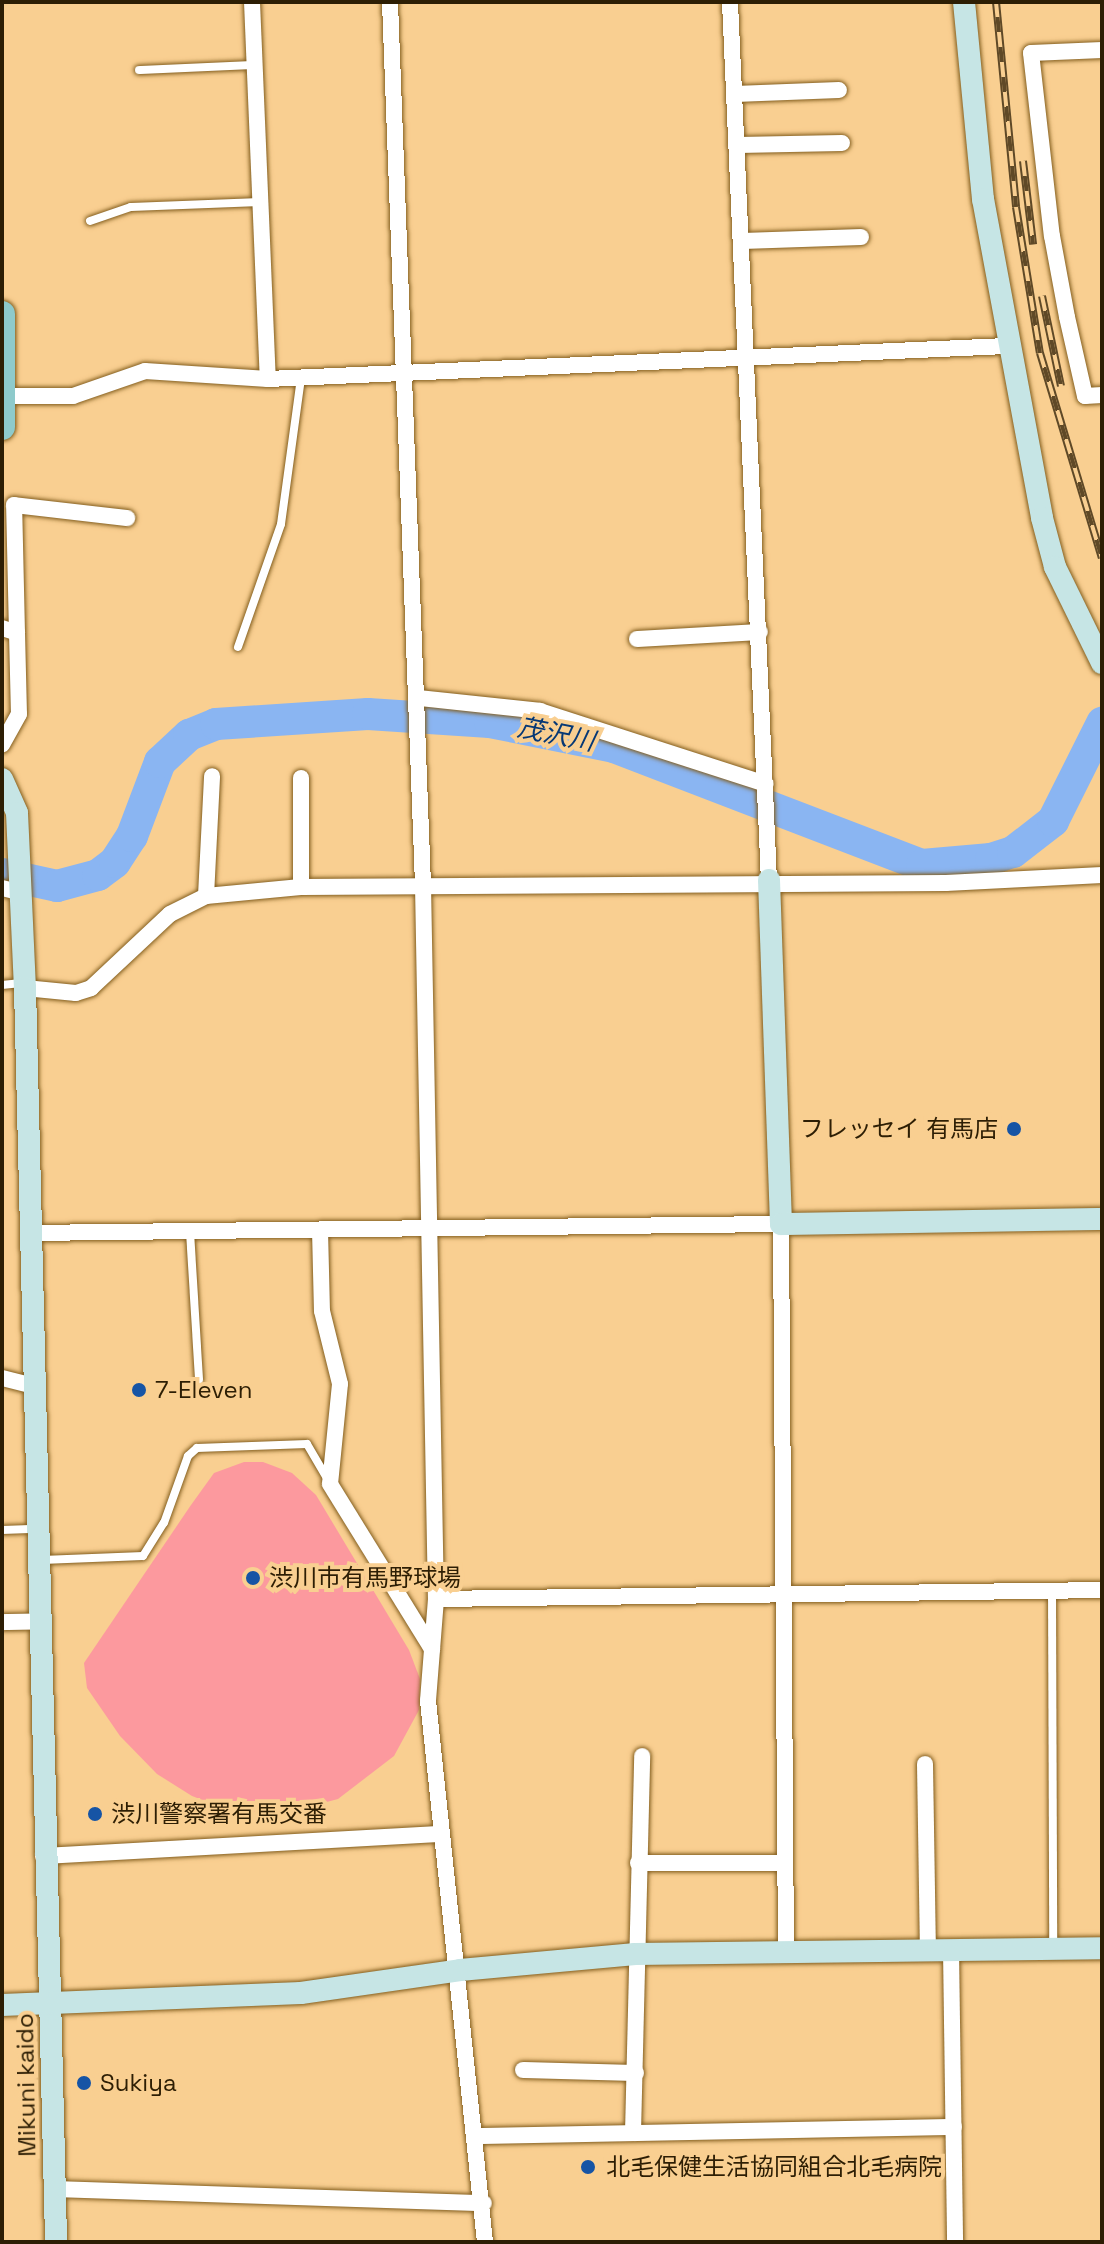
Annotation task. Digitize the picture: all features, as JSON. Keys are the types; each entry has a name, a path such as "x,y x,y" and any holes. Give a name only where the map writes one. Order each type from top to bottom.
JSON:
{"main road":[{"path":"2,314 2,427"}],"street":[{"path":"252,2 268,379"},
{"path":"390,2 419,700 436,1599 428,1701 439,1834 460,1970 484,2203 485,2242"},
{"path":"730,2 749,359 781,1224 786,1951"},
{"path":"964,2 983,199 1007,346 1055,567 1101,661"},
{"path":"1102,50 1031,53 1052,236 1067,317 1085,396 1102,395"},
{"path":"735,94 839,90"},
{"path":"738,145 842,143"},
{"path":"743,241 861,237"},
{"path":"3,396 73,396 145,371 268,379 1007,346"},
{"path":"2,745 19,714 10,631 14,505 127,518"},
{"path":"637,639 760,632"},
{"path":"419,700 540,711 766,784"},
{"path":"206,896 212,776"},
{"path":"301,778 301,887"},
{"name":"Mikuni kaido","path":"2,779 17,813 21,866 12,890 29,1233 41,1621 43,1856 56,2242"},
{"path":"17,985 76,993 91,988 170,914 206,896 301,887 769,880 946,883 1102,875"},
{"path":"29,1233 1102,1219"},
{"path":"320,1230 322,1311 340,1384 330,1484 432,1649"},
{"path":"2,1378 33,1386"},
{"path":"436,1599 1102,1590"},
{"path":"2,1622 41,1621"},
{"path":"633,2133 642,1756"},
{"path":"925,1764 928,1950"},
{"path":"43,1856 439,1834"},
{"path":"638,1863 785,1863"},
{"path":"2,2005 301,1993 460,1970 635,1954 1102,1948"},
{"path":"951,1950 955,2242"},
{"path":"523,2070 636,2073"},
{"path":"477,2136 954,2127"},
{"path":"55,2189 484,2203"}],"lane":[{"path":"139,70 255,65"},
{"path":"90,221 131,207 261,202"},
{"path":"238,647 281,524 301,378"},
{"path":"190,1232 199,1380"},
{"path":"39,1560 143,1556 164,1523 188,1456 197,1448 307,1444 330,1484"},
{"path":"2,1530 38,1529"},
{"path":"1052,1590 1053,1948"}],"shaded area":[{"name":"渋川市有馬野球場","path":"244,1462 263,1462 292,1473 316,1495 409,1650 420,1679 419,1710 394,1756 338,1799 285,1813 231,1811 192,1796 157,1774 120,1736 87,1688 84,1663 214,1473"}],"waterway":[{"name":"茂沢川","path":"2,874 57,886 98,875 115,862 132,836 160,762 189,735 216,724 368,714 490,722 614,747 922,865 991,859 1013,852 1053,821 1102,723"}],"railway":[{"path":"996,2 1016,207 1040,353 1102,558"},
{"path":"1023,161 1033,244"},
{"path":"1042,296 1061,386"}],"place":[{"name":"フレッセイ 有馬店","path":"1014,1129"},
{"name":"7-Eleven","path":"139,1390"},
{"name":"渋川市有馬野球場","path":"253,1578"},
{"name":"渋川警察署有馬交番","path":"95,1814"},
{"name":"Sukiya","path":"84,2083"},
{"name":"北毛保健生活協同組合北毛病院","path":"588,2167"}]}
